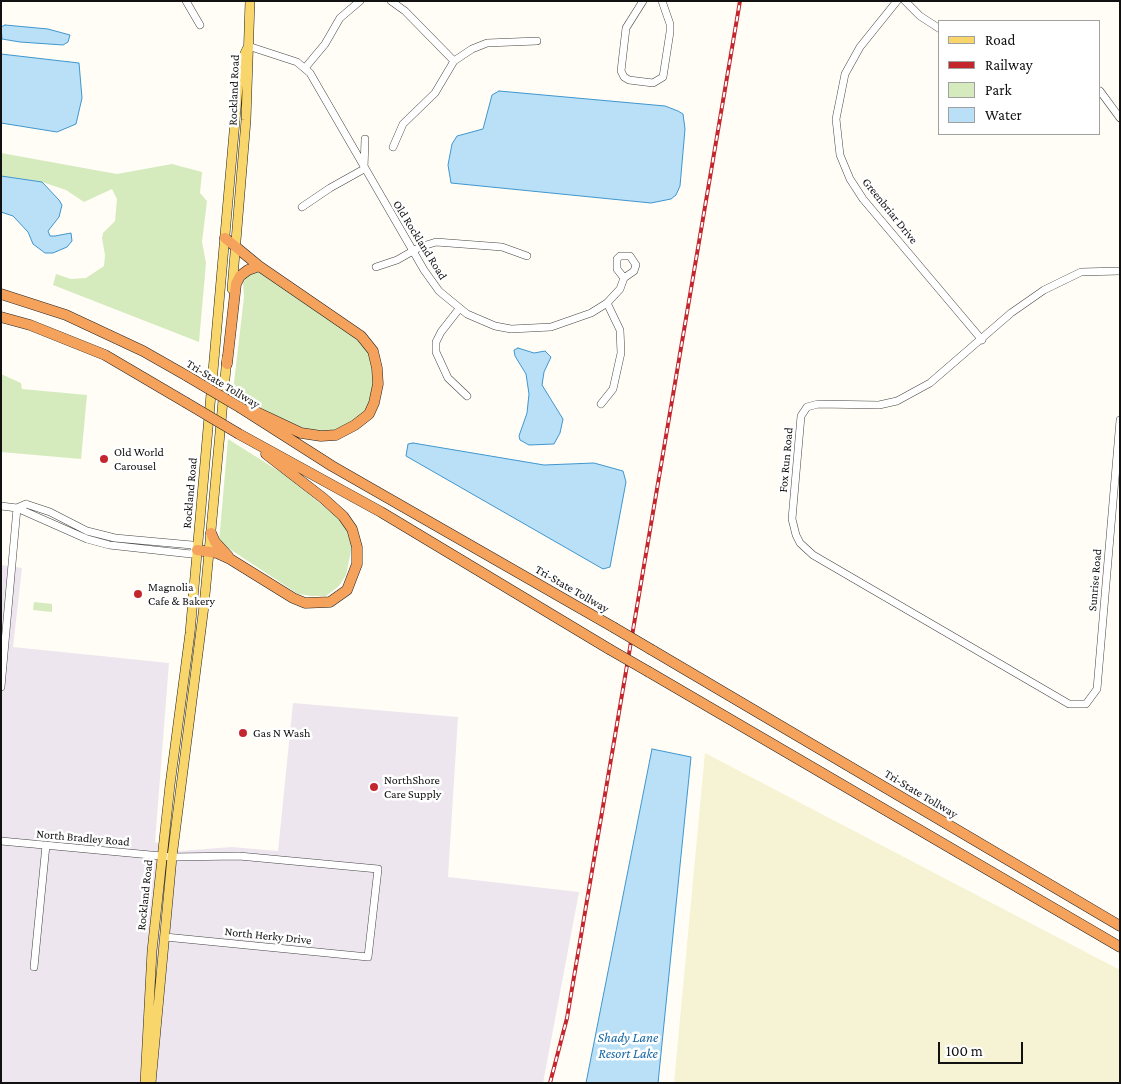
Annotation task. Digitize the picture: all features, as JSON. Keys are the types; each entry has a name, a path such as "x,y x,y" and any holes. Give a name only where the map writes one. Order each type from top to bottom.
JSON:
{"highway":[{"path":"225,238 259,266 361,336 373,351 378,384 374,403 369,414 355,425 336,435 320,436 302,433 253,409 241,408"},
{"path":"227,364 236,284 240,276 248,270 259,266"},
{"name":"Tri-State Tollway","path":"1,294 66,315 143,351 241,408 348,476 613,627 1120,926"},
{"path":"1,317 105,355 244,436 381,512 609,649 1120,947"},
{"path":"197,550 230,559 293,598 313,604 330,602 347,590 357,564 358,547 352,529 342,516 244,436"},
{"path":"211,533 215,542 230,559"}],"main road":[{"path":"248,46 250,1"},
{"name":"Rockland Road","path":"145,1083 152,951 190,633 240,64 248,46"},
{"name":"Rockland Road","path":"151,1083 172,858 209,552 227,364 250,65 248,46"}],"street":[{"path":"186,1 200,25"},
{"path":"305,68 325,44 340,18 360,1"},
{"path":"391,1 405,11 454,60"},
{"path":"643,1 626,28 620,71 624,77 630,80 653,83 663,77 670,32 670,24 662,1"},
{"name":"Greenbriar Drive","path":"897,1 860,47 845,74 836,119 840,155 850,179 863,199 982,340"},
{"path":"905,1 920,16 938,28"},
{"path":"393,147 403,124 435,93 454,60 472,48 487,43 537,41"},
{"name":"Old Rockland Road","path":"248,46 287,57 305,68 326,97 364,169 413,253 439,291 459,308 478,320 495,326 540,329 566,324 607,303 620,289 624,278"},
{"path":"1101,92 1120,118"},
{"path":"302,207 364,169 365,139"},
{"path":"376,267 436,242 502,248 527,256"},
{"name":"Fox Run Road","path":"1056,696 813,555 800,543 792,519 803,410 812,405 879,406 897,401 930,383 1028,300 1067,278 1091,271 1120,271"},
{"path":"601,404 613,389 621,353 620,330 607,303"},
{"path":"459,308 441,332 436,342 436,352 448,378 467,396"},
{"name":"Sunrise Road","path":"1056,696 1069,704 1082,705 1093,698 1097,689 1120,420"},
{"path":"1,506 17,508 26,504 50,512 78,531 110,541 146,550 191,554 197,550 192,545 147,541 110,541"},
{"path":"1,686 17,508"},
{"path":"146,550 147,541"},
{"name":"North Bradley Road","path":"1,841 172,858 239,856 378,869 368,957"},
{"path":"34,967 46,845"},
{"name":"North Herky Drive","path":"165,938 368,957"}],"shaded area":[{"path":"1,565 22,568 13,647 169,663 155,842 180,851 232,847 278,851 293,703 458,717 448,877 579,892 543,1083 1,1083"},
{"path":"705,753 1120,970 1120,1083 674,1083"}],"green space":[{"path":"1,153 117,174 172,164 202,172 200,193 207,201 202,242 206,263 199,342 53,285 56,274 71,279 86,278 104,266 105,255 102,238 103,233 115,221 117,199 112,189 84,202 66,190 42,182 1,176"},
{"path":"253,272 268,273 361,338 372,352 376,374 368,415 344,430 316,433 276,417 233,391 244,297 243,282 247,275"},
{"path":"1,374 21,383 22,389 87,395 81,459 1,452"},
{"path":"228,439 285,475 343,522 352,546 346,575 339,586 326,596 298,594 219,542"},
{"path":"34,602 52,604 52,612 33,610"}],"water":[{"path":"5,25 48,29 70,35 68,42 63,45 20,42 2,39 1,27"},
{"path":"1,54 79,63 82,98 76,124 57,132 1,123"},
{"path":"499,91 665,106 678,111 683,114 685,129 680,186 676,195 671,199 651,203 451,183 448,165 452,144 457,136 483,129 492,95"},
{"path":"1,176 42,182 59,200 62,205 59,217 48,231 50,236 71,233 72,241 67,247 53,253 45,253 33,244 28,232 13,216 1,212"},
{"path":"518,348 534,353 545,351 551,357 544,372 542,385 563,419 560,433 554,444 529,445 520,440 519,436 527,413 529,394 526,374 515,356 514,350"},
{"path":"413,443 544,465 594,463 623,471 626,482 610,567 603,569 406,456 408,444"},
{"name":"Shady Lane Resort Lake","path":"652,749 691,757 658,1083 586,1083"}],"railway":[{"path":"550,1083 567,1018 740,1"}],"place":[{"name":"Old World Carousel","path":"104,459"},
{"name":"Magnolia Cafe & Bakery","path":"138,594"},
{"name":"Gas N Wash","path":"243,733"},
{"name":"NorthShore Care Supply","path":"374,787"}]}
